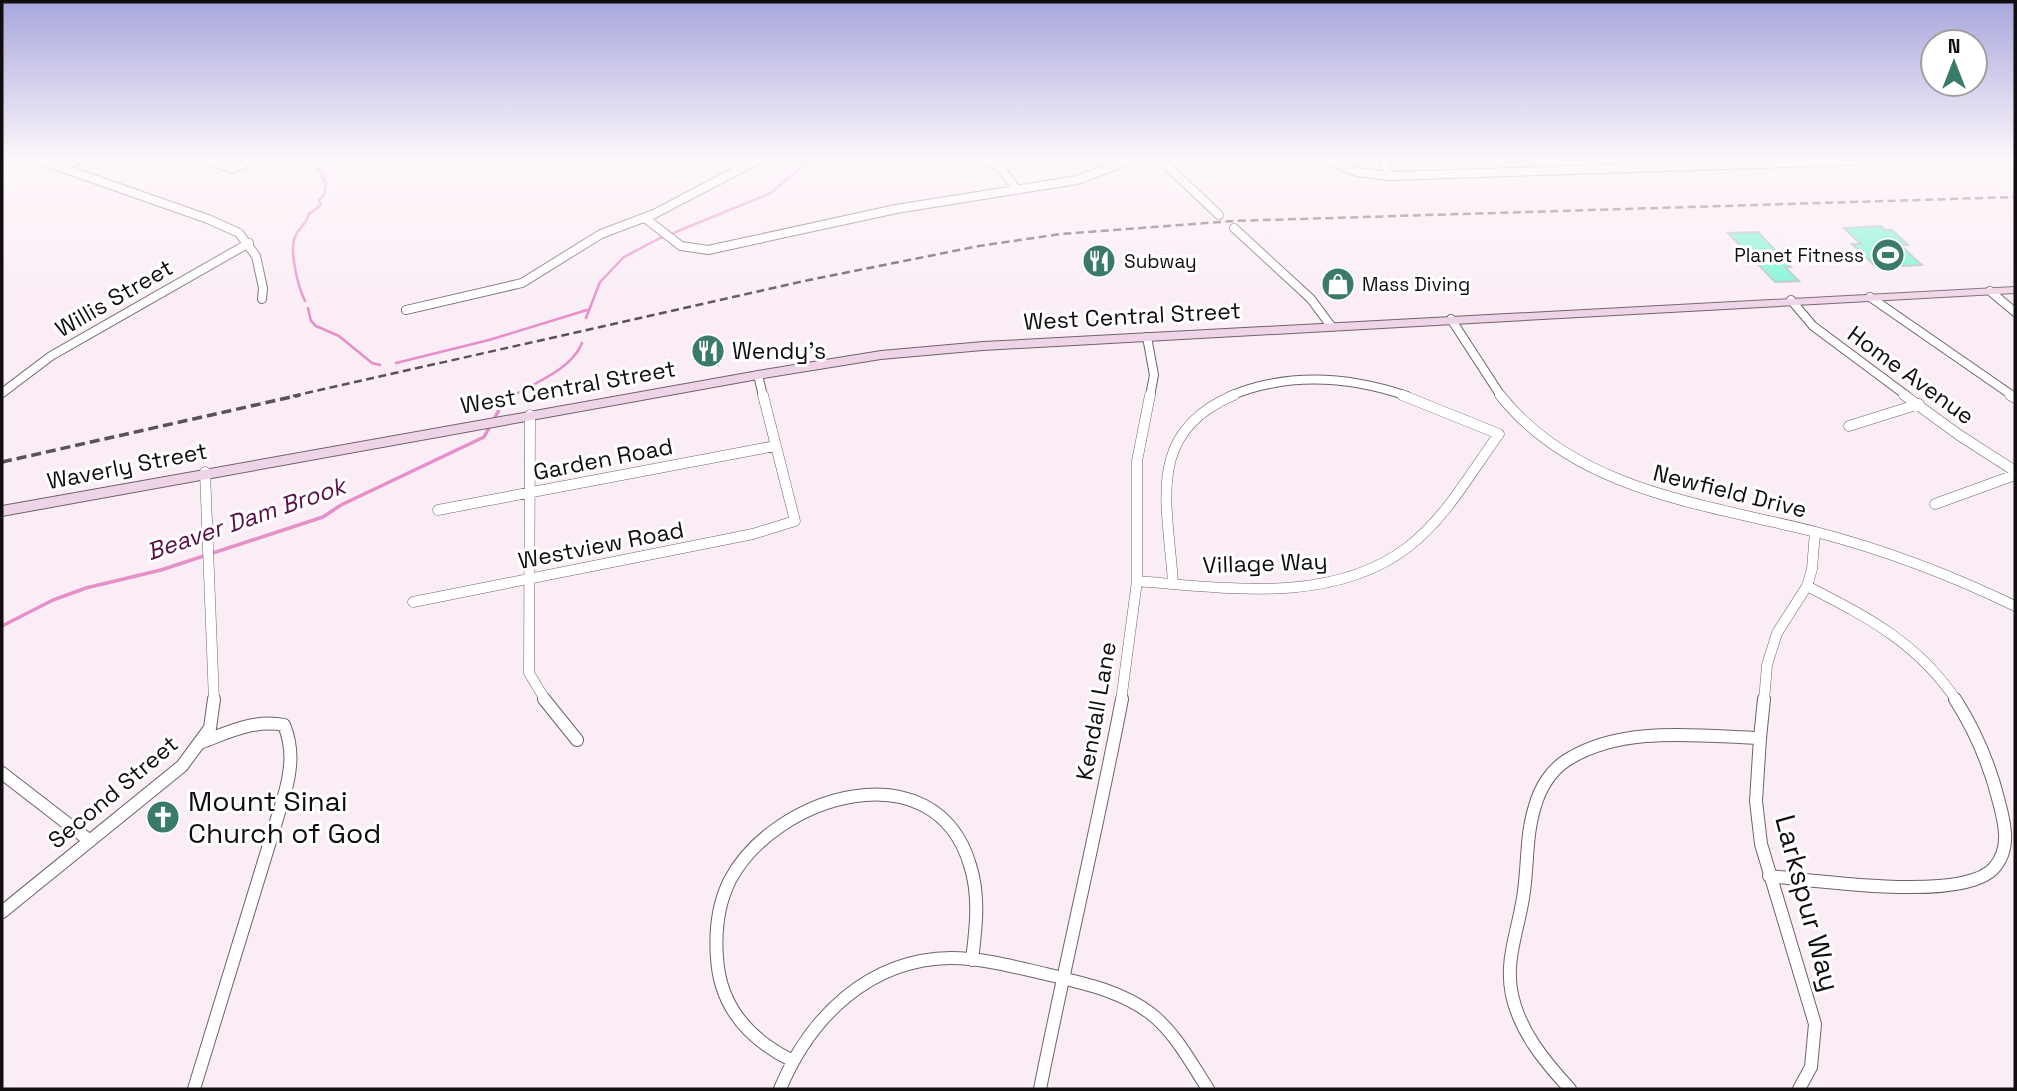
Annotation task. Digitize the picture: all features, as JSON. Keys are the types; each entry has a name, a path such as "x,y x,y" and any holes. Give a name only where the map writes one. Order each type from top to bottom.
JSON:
{"main road":[{"name":"West Central Street","path":"260,462 758,375 934,349 1791,300 2015,290"},
{"name":"Waverly Street","path":"2,511 260,462"}],"street":[{"path":"179,209 222,224 239,233 249,243 259,265 262,299"},
{"path":"406,310 522,283 601,234 663,209"},
{"path":"645,218 669,240 690,250 717,249 900,209"},
{"path":"1213,209 1219,215"},
{"path":"1234,228 1311,299 1331,326"},
{"name":"Willis Street","path":"2,393 51,356 249,243"},
{"path":"1990,291 2015,312"},
{"path":"1870,297 2015,398"},
{"name":"Home Avenue","path":"1791,300 1813,326 1959,435 2015,473"},
{"name":"Newfield Drive","path":"1451,319 1485,375 1514,411 1545,438 1587,464 1633,485 1681,502 1815,532 1912,562 2015,606"},
{"name":"Kendall Lane","path":"1040,1089 1062,978 1092,854 1123,693 1137,581 1137,461 1154,375 1147,337"},
{"path":"758,375 775,446"},
{"name":"Village Way","path":"1137,581 1173,583 1302,586 1335,581 1370,570 1398,555 1420,537 1499,434 1422,400 1358,382 1293,379 1235,392 1197,416 1178,439 1170,455 1167,487 1173,583"},
{"path":"1849,426 1919,404"},
{"path":"530,415 529,673 540,694 577,740"},
{"name":"Garden Road","path":"438,510 775,446"},
{"name":"Westview Road","path":"414,602 753,534 795,521 775,446"},
{"name":"Second Street","path":"2,912 182,766 210,728 214,706 205,472"},
{"path":"1935,505 2015,473"},
{"path":"1769,876 1907,886 1946,885 1980,878 1997,866 2006,844 2001,810 1980,743 1929,664 1889,631 1807,586 1812,569 1815,532"},
{"name":"Larkspur Way","path":"1800,1089 1807,1082 1814,1050 1815,1024 1810,999 1769,876 1761,844 1756,801 1765,678 1774,640 1807,586"},
{"path":"194,1089 286,789 291,759 288,732 284,725 276,722 263,722 202,742"},
{"path":"1570,1089 1548,1066 1526,1033 1512,996 1509,952 1522,905 1534,809 1547,779 1566,760 1600,746 1635,738 1760,738"},
{"path":"2,773 90,841"},
{"path":"791,1060 764,1046 734,1015 718,974 717,933 724,896 740,864 768,834 800,812 837,798 869,793 903,797 933,810 957,835 971,869 977,907 972,960"},
{"path":"779,1089 791,1060 804,1040 835,1004 869,980 905,964 949,958 1062,978 1113,993 1152,1014 1166,1029 1208,1089"}],"building":[{"name":"Planet Fitness","path":"1881,226 1885,230 1892,230 1908,245 1900,245 1922,265 1876,267 1852,244 1861,244 1844,228"},
{"path":"1758,232 1791,267 1785,267 1799,281 1775,282 1728,233"},
{"name":"Wendy's","path":"714,342 718,365 703,367 700,347"}],"waterway":[{"path":"305,301 295,269 293,243 309,214 316,209"},
{"name":"Beaver Dam Brook","path":"586,318 600,282 624,257 656,240 732,209"},
{"path":"308,308 311,321 316,326 339,336 372,363 380,365"},
{"path":"396,363 489,340 587,310"},
{"name":"Beaver Dam Brook","path":"512,396 562,368 582,343"},
{"name":"Beaver Dam Brook","path":"2,626 53,600 86,588 161,570 323,517 341,505 484,437 504,401 515,395"}],"railway":[{"path":"293,396 809,280 979,246 1061,234 1233,221 1627,209"},
{"path":"2,462 300,395"}],"place":[{"name":"Planet Fitness","path":"1888,255"},
{"name":"Subway","path":"1099,261"},
{"name":"Mass Diving","path":"1338,284"},
{"name":"Wendy's","path":"708,351"},
{"name":"Mount Sinai Church of God","path":"163,817"}]}
